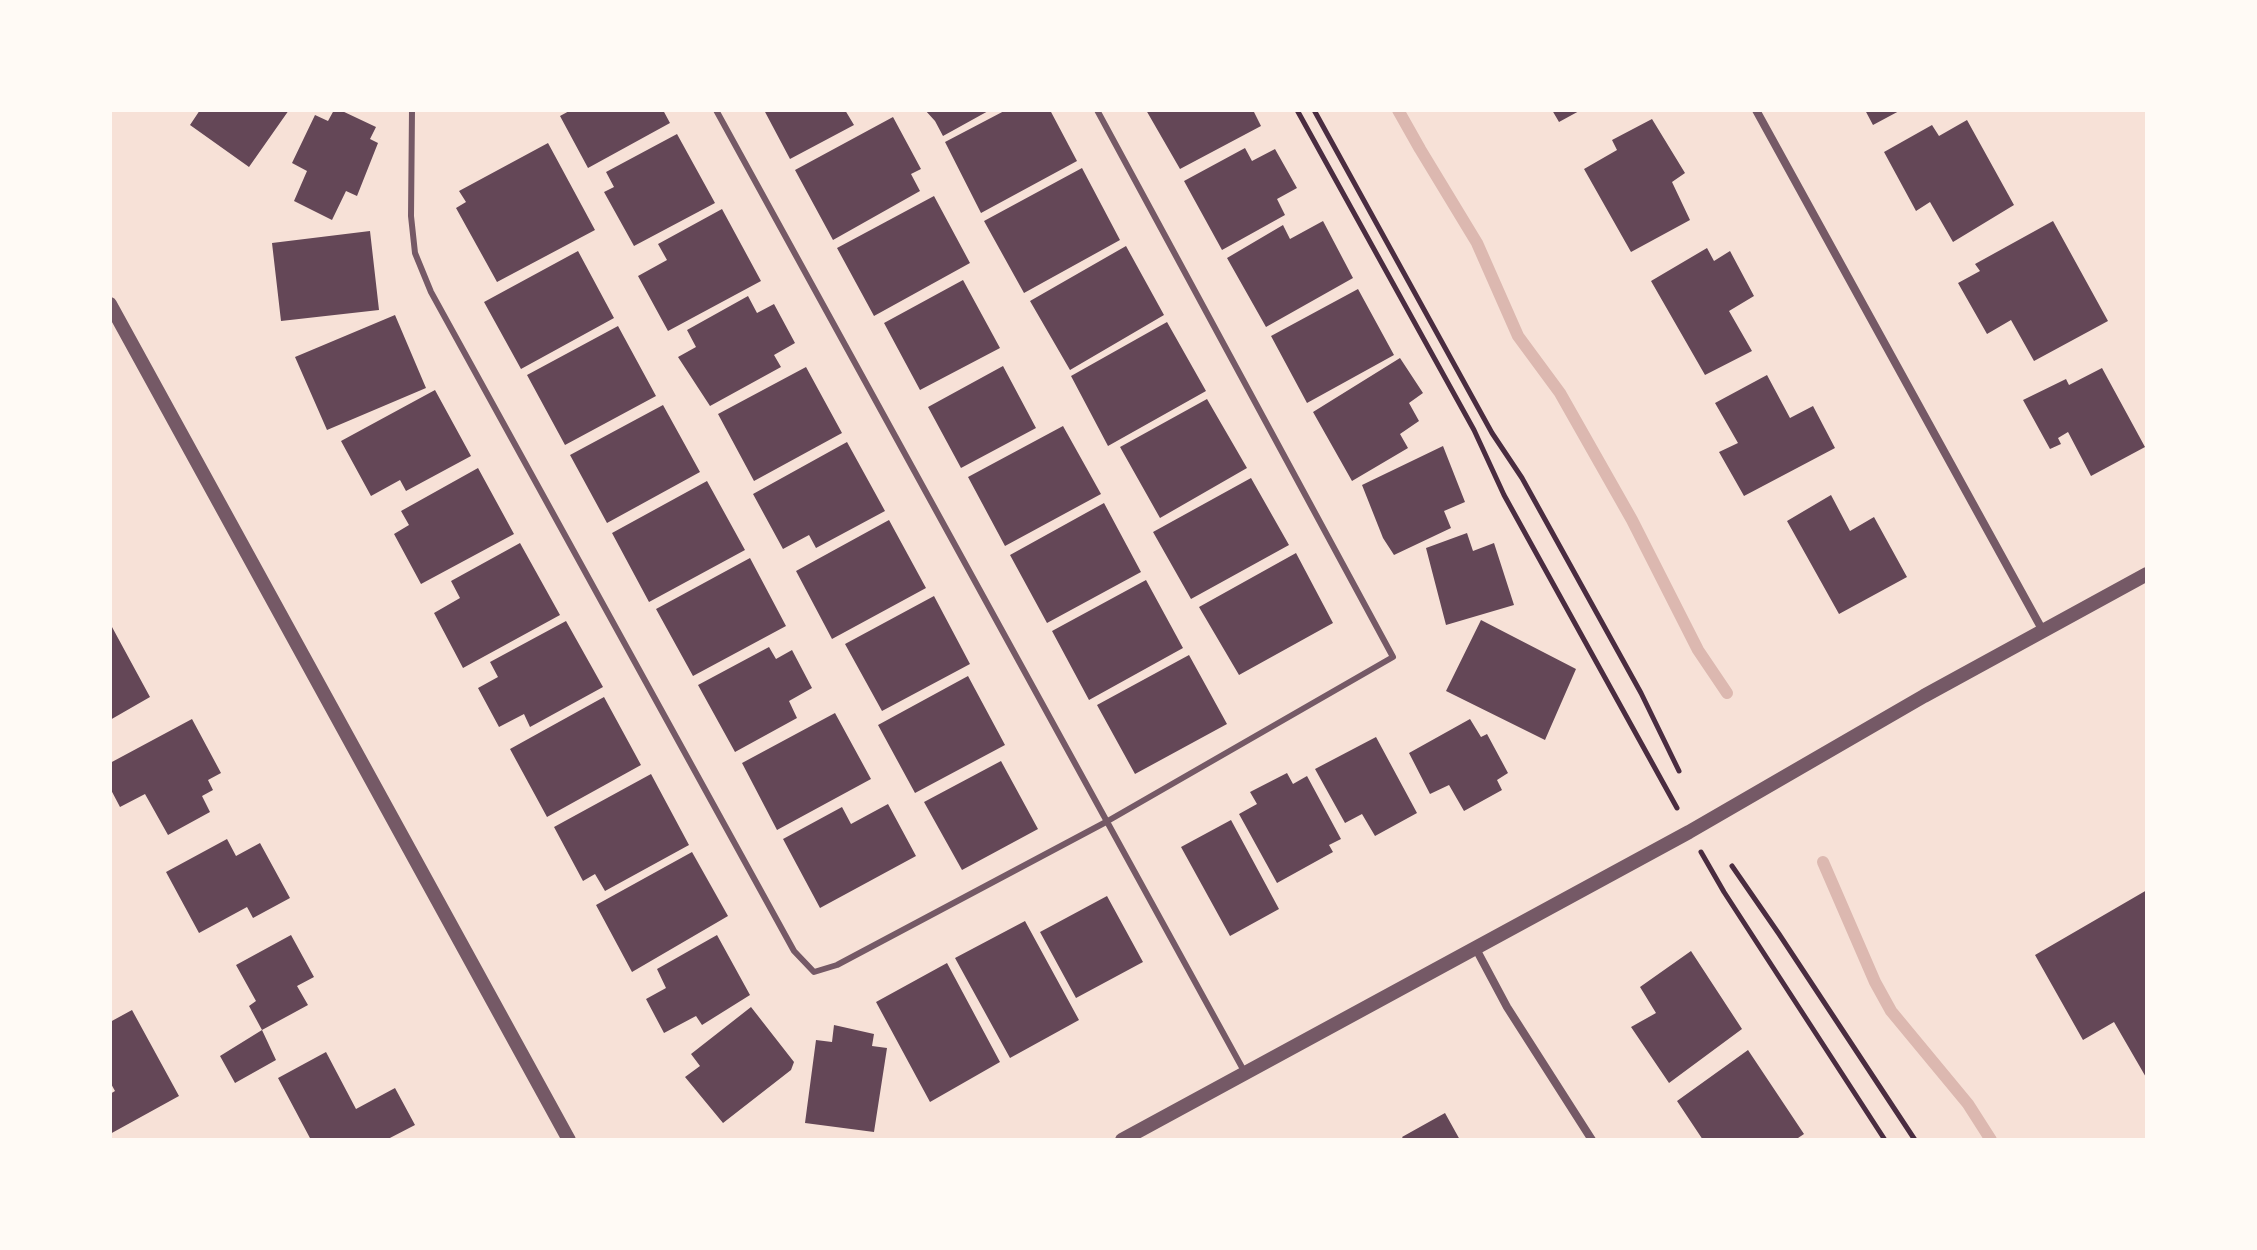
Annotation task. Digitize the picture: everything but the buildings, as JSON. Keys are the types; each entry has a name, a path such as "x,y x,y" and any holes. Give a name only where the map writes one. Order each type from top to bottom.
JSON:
{"street":[{"path":"1756,110 2043,631"},
{"path":"110,304 569,1140"},
{"path":"1122,1140 1689,832 1924,696 2147,574"},
{"path":"1475,947 1507,1007 1592,1140"}],"lane":[{"path":"412,110 411,216 415,253 431,292 794,951 814,972 837,965 1106,822 1393,657 1097,110"},
{"path":"716,110 1245,1073"}],"path":[{"path":"1297,110 1474,430 1504,495 1663,780"},
{"path":"1314,110 1492,433 1522,478 1641,693 1679,771"},
{"path":"1732,866 1915,1140"},
{"path":"1715,876 1885,1140"}],"waterway":[{"path":"1398,110 1477,243 1518,336 1560,393 1632,520 1698,650 1727,693"},
{"path":"1823,862 1875,982 1891,1011 1968,1104 1991,1140"}]}
